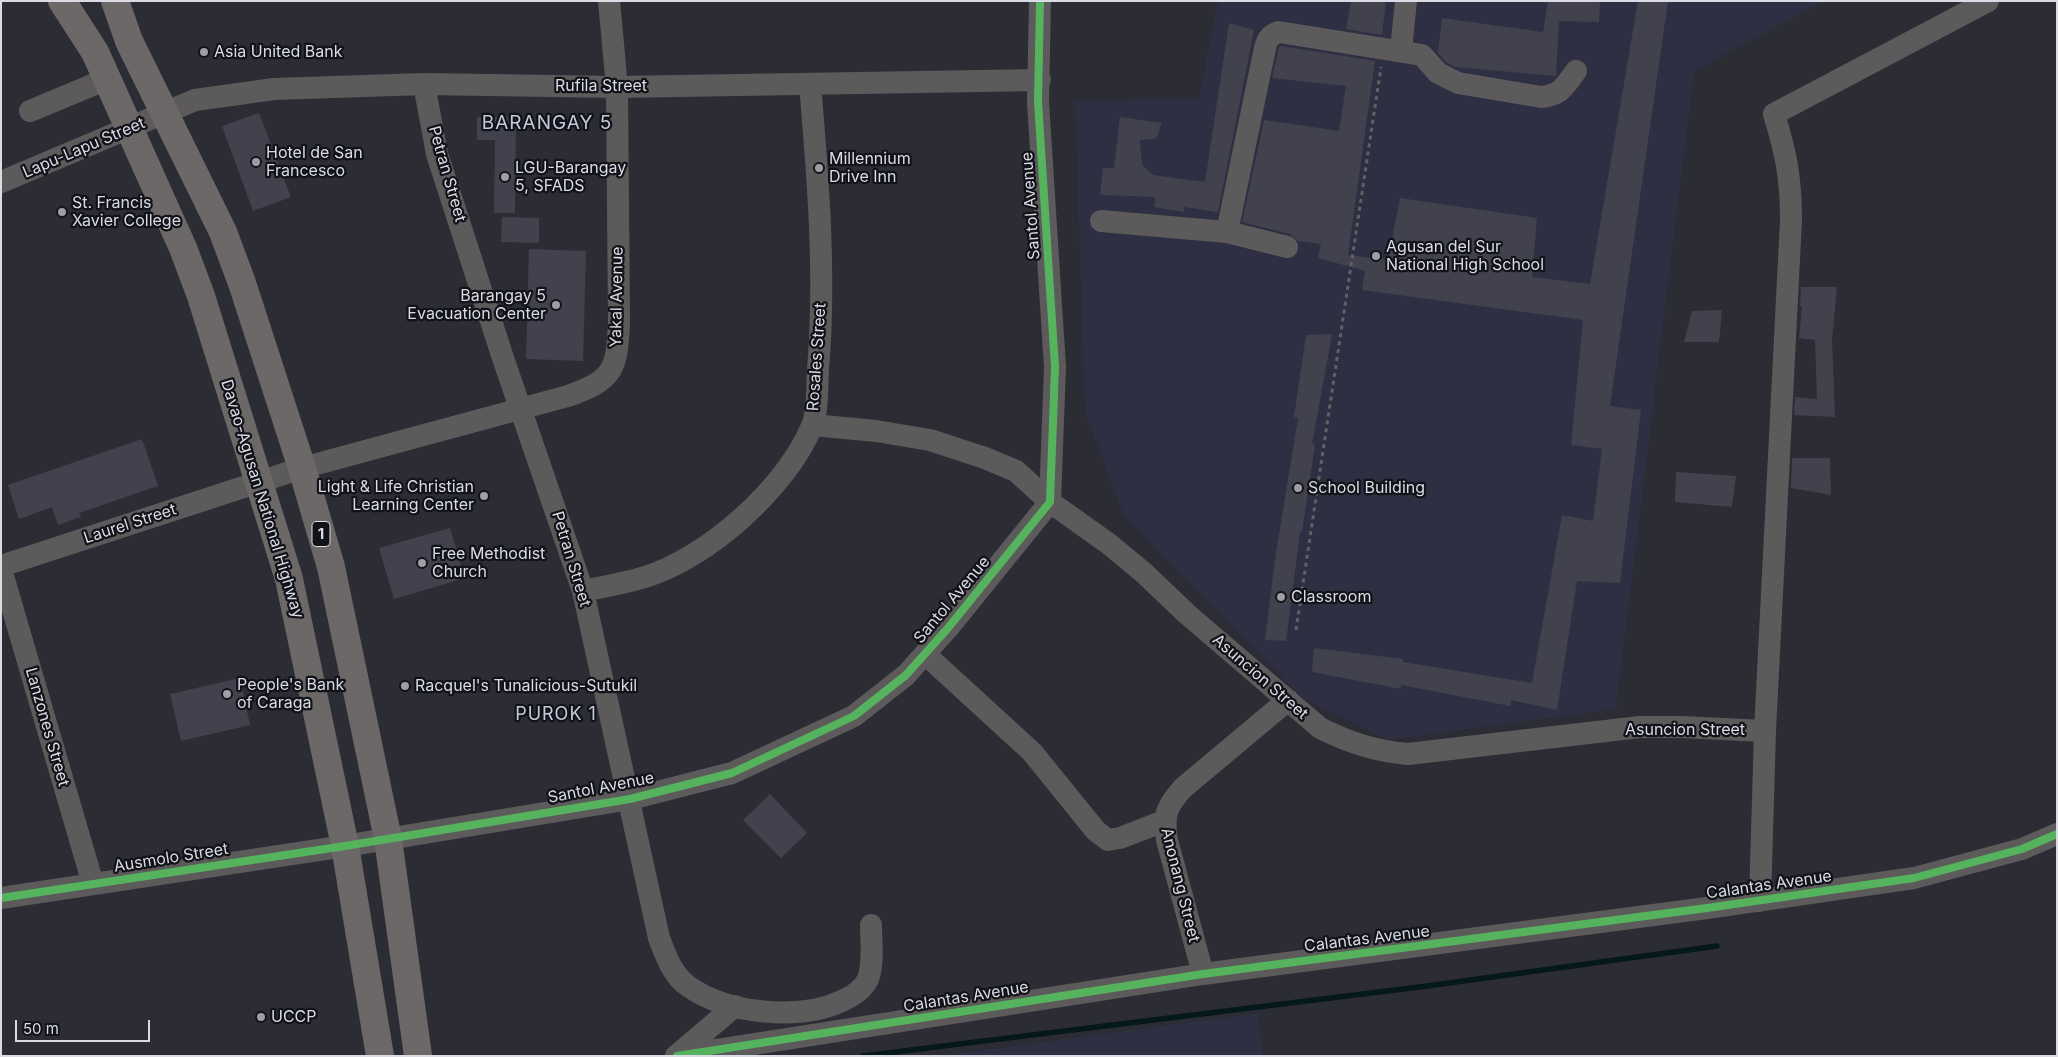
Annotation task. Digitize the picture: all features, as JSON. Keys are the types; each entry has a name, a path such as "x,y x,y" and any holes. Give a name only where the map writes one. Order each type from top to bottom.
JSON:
{"highway":[{"name":"Davao-Agusan National Highway","path":"62,1 95,52 183,248 202,296 289,578 345,846 380,1056"},
{"name":"1","path":"115,1 129,42 223,232 242,283 302,468 335,585 388,839 418,1056"},
{"path":"368,987 406,980"}],"street":[{"name":"Yakal Avenue","path":"258,482 590,388 609,375 618,353 617,87 609,1"},
{"name":"Santol Avenue","path":"345,846 630,799 732,773 854,716 906,675 925,654 1050,502 1055,367 1038,102 1040,80 1040,1"},
{"path":"1393,50 1406,1"},
{"path":"1760,901 1765,731 1791,220 1791,183 1786,155 1774,114 1988,1"},
{"path":"1227,232 1267,40 1272,34 1279,32 1422,55 1438,73 1458,83 1540,97 1553,96 1562,90 1576,71"},
{"path":"30,111 107,79"},
{"name":"Rufila Street","path":"166,114 196,100 274,89 424,84 617,87 1040,80"},
{"name":"Petran Street","path":"424,84 438,154 503,358 583,592 659,938 670,966 686,985 707,998 735,1006 777,1012 794,1012 834,1005 853,996 868,979 871,960 871,926"},
{"name":"Rosales Street","path":"583,592 646,577 692,556 728,530 762,501 795,455 813,425 821,333 821,210 810,84"},
{"name":"Lapu-Lapu Street","path":"1,182 166,114"},
{"path":"1101,221 1227,232 1287,247"},
{"name":"Asuncion Street","path":"813,425 876,431 930,440 985,458 1016,471 1050,502 1109,544 1144,573 1187,614 1320,728 1346,740 1379,751 1408,754 1640,727 1765,731"},
{"name":"Laurel Street","path":"1,568 258,482"},
{"name":"Lanzones Street","path":"1,568 93,884"},
{"path":"925,654 1032,752 1096,831 1108,840 1120,838 1164,821"},
{"name":"Anonang Street","path":"1203,974 1164,821 1169,804 1183,788 1288,700"},
{"name":"Calantas Avenue","path":"677,1056 1203,974 1760,901 1914,878 2013,851 2057,834"},
{"name":"Ausmolo Street","path":"1,898 345,846"},
{"path":"677,1056 735,1006"}],"path":[{"path":"1296,630 1393,50"}],"shaded area":[{"name":"Agusan del Sur National High School","path":"1218,1 1825,1 1694,71 1616,709 1388,740 1303,698 1124,516 1085,412 1075,101 1199,98"},
{"path":"1258,1013 1263,1056 940,1056"}],"building":[{"path":"1351,1 1386,1 1382,35 1346,29"},
{"path":"1548,1 1600,1 1599,22 1559,21 1556,76 1455,67 1446,62 1438,53 1442,18 1543,32"},
{"path":"1638,1 1668,1 1610,406 1641,410 1620,583 1577,581 1557,710 1511,700 1510,706 1401,685 1401,689 1312,672 1314,648 1403,659 1403,662 1532,683 1562,515 1593,521 1602,449 1571,445 1583,320 1362,290 1365,271 1318,258 1321,244 1298,241 1290,234 1242,222 1264,120 1339,131 1346,86 1272,78 1279,47 1375,61 1348,255 1388,260 1400,198 1537,218 1532,277 1590,284"},
{"path":"1229,23 1254,30 1218,212 1184,207 1184,212 1154,207 1155,197 1100,195 1103,168 1114,168 1120,117 1162,123 1156,139 1140,140 1142,165 1153,175 1205,182"},
{"name":"Hotel de San Francesco","path":"259,113 291,197 253,211 222,126"},
{"name":"LGU-Barangay 5, SFADS","path":"477,117 516,117 515,213 494,213 495,140 477,140"},
{"path":"502,217 539,218 539,243 501,242"},
{"name":"Barangay 5 Evacuation Center","path":"529,249 586,251 583,361 526,359"},
{"path":"1801,287 1837,287 1832,340 1835,417 1794,415 1795,397 1817,399 1815,340 1799,338 1802,306 1800,306"},
{"path":"1722,310 1719,342 1684,342 1692,311"},
{"path":"1332,334 1312,444 1315,445 1302,532 1300,532 1286,641 1265,640 1276,553 1298,418 1294,417 1306,335"},
{"path":"142,439 158,486 79,513 81,517 58,525 52,507 19,519 8,485"},
{"path":"1792,458 1830,458 1831,495 1791,488"},
{"path":"1676,472 1736,476 1732,507 1675,502"},
{"name":"Free Methodist Church","path":"450,528 465,578 394,599 379,548"},
{"path":"240,678 250,725 181,741 170,694"},
{"path":"770,794 807,833 781,858 743,820"}],"waterway":[{"path":"863,1056 1427,986 1717,946"}],"cycle path":[{"path":"1,898 345,846 630,799 732,773 854,716 906,675 948,628 1050,502 1055,367 1038,102 1040,1"},
{"path":"677,1056 1203,974 1707,908 1914,878 2022,849 2057,834"}],"place":[{"name":"Asia United Bank","path":"204,52"},
{"name":"Hotel de San Francesco","path":"256,162"},
{"name":"Millennium Drive Inn","path":"819,168"},
{"name":"LGU-Barangay 5, SFADS","path":"505,177"},
{"name":"St. Francis Xavier College","path":"62,212"},
{"name":"Agusan del Sur National High School","path":"1376,256"},
{"name":"Barangay 5 Evacuation Center","path":"556,305"},
{"name":"School Building","path":"1298,488"},
{"name":"Light & Life Christian Learning Center","path":"484,496"},
{"name":"Free Methodist Church","path":"422,563"},
{"name":"Classroom","path":"1281,597"},
{"name":"Racquel's Tunalicious-Sutukil","path":"405,686"},
{"name":"People's Bank of Caraga","path":"227,694"},
{"name":"UCCP","path":"261,1017"}],"district":[{"name":"BARANGAY 5","path":"547,123"},
{"name":"PUROK 1","path":"556,715"}]}
